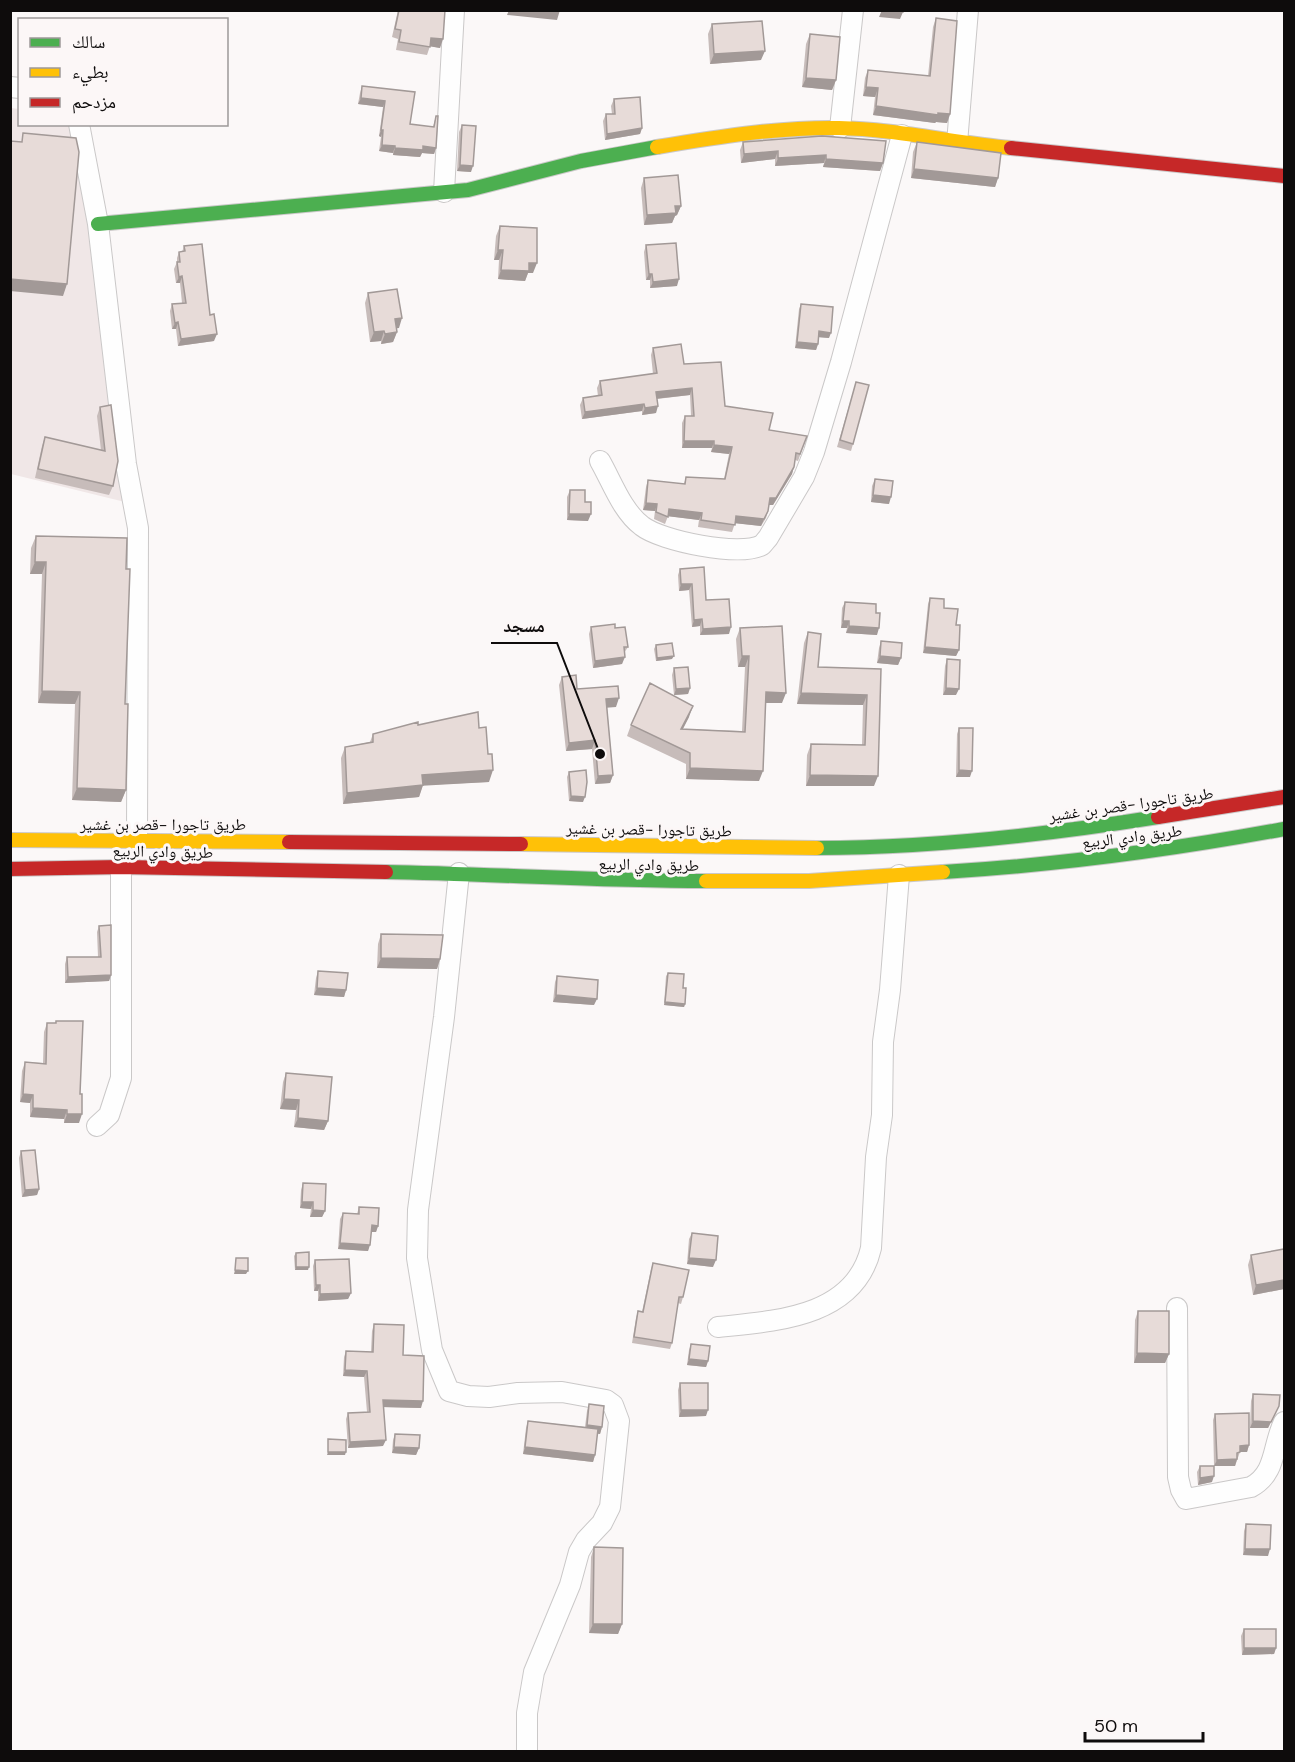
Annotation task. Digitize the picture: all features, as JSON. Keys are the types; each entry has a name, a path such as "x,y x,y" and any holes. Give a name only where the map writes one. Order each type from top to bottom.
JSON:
{"main road":[{"path":"98,224 496,186 559,166 648,149 754,133 840,128 957,143 1284,176"},
{"name":"طريق تاجورا -قصر بن غشير","path":"10,840 894,846 993,839 1179,815 1284,797"},
{"name":"طريق وادي الربيع","path":"10,869 121,867 459,873 615,881 809,881 992,869 1185,847 1284,829"}],"street":[{"path":"444,192 454,10"},
{"path":"840,128 853,10"},
{"path":"957,143 968,10"},
{"path":"79,126 98,224 126,464 138,528 137,840"},
{"path":"600,461 636,522 652,532 675,540 722,549 753,547 762,544 768,538 804,477 814,452 842,362 902,135"},
{"path":"97,1126 109,1115 121,1078 121,867"},
{"path":"459,873 444,1017 418,1210 417,1258 432,1350 449,1391 468,1396 489,1397 518,1392 562,1392 606,1400 613,1406 619,1421 610,1508 602,1523 586,1540 579,1552 570,1585 534,1672 527,1713 526,1752"},
{"path":"718,1327 760,1323 788,1317 835,1301 853,1286 868,1260 871,1248 876,1157 882,1115 883,1042 890,990 899,875"},
{"path":"1178,1308 1178,1477 1186,1499 1243,1489 1260,1482 1268,1473 1284,1422"}],"shaded area":[{"path":"11,108 18,109 18,126 71,126 82,158 125,502 11,474"}],"building":[{"path":"399,10 445,10 443,39 431,38 430,47 399,42 401,30 395,29"},
{"path":"936,18 957,21 950,114 938,113 938,115 876,106 878,88 866,87 868,70 930,76"},
{"path":"762,21 765,51 714,54 712,24"},
{"path":"810,34 840,37 836,80 806,78"},
{"path":"362,86 415,92 410,124 434,127 436,116 438,116 436,148 423,146 423,150 382,145 383,130 381,130 385,101 361,98"},
{"path":"640,97 642,128 607,134 606,114 615,114 614,99"},
{"path":"462,125 476,126 473,166 460,165"},
{"path":"23,133 76,138 79,152 67,284 10,279 10,141 22,142"},
{"path":"822,136 886,141 883,163 826,159 826,155 778,158 778,151 744,154 743,142"},
{"path":"917,142 1001,153 998,178 914,169"},
{"path":"678,175 681,206 675,206 676,213 647,215 644,178"},
{"path":"500,226 537,228 537,263 529,263 529,271 501,270 503,250 498,250"},
{"path":"676,243 679,279 653,282 652,274 649,274 646,245"},
{"path":"202,244 210,315 214,314 217,334 181,339 178,322 175,323 172,304 186,303 182,276 179,277 177,262 180,262 179,252 185,251 184,246"},
{"path":"397,289 402,318 395,319 397,332 385,334 384,331 374,332 368,293"},
{"path":"801,304 833,307 831,333 819,331 818,344 797,342"},
{"path":"681,344 684,364 721,362 725,406 773,413 769,430 807,436 800,454 796,453 794,467 776,498 770,498 764,519 736,516 735,525 701,520 702,513 669,509 668,517 656,512 657,504 646,503 648,480 685,484 686,477 725,479 732,447 714,445 714,441 684,441 685,416 694,416 692,388 656,392 658,406 645,408 644,404 585,412 583,398 602,395 600,381 657,373 653,348"},
{"path":"856,382 869,385 853,444 840,440"},
{"path":"111,405 118,461 113,486 38,469 45,437 105,451 100,407"},
{"path":"875,479 893,481 891,497 873,495"},
{"path":"570,490 585,490 585,502 591,502 591,514 569,514"},
{"path":"36,536 127,538 126,569 130,569 125,704 128,704 126,790 77,788 80,692 42,691 46,562 35,562"},
{"path":"704,567 706,600 729,599 731,627 703,629 702,619 694,620 692,584 681,584 680,569"},
{"path":"930,598 944,599 944,608 958,609 956,625 960,625 959,650 925,647"},
{"path":"845,602 876,604 876,613 880,613 879,628 849,626 849,621 843,621"},
{"path":"615,624 615,628 625,627 628,647 624,647 625,657 595,661 591,627"},
{"path":"782,626 786,693 766,692 763,771 690,768 690,753 631,725 650,683 693,706 681,729 745,732 749,656 742,656 740,628"},
{"path":"808,632 821,634 818,667 881,669 878,776 810,775 811,744 865,745 867,695 801,693"},
{"path":"881,641 902,643 901,658 880,656"},
{"path":"672,643 674,656 657,658 656,645"},
{"path":"947,659 960,660 959,689 946,688"},
{"path":"688,667 690,688 676,689 674,668"},
{"path":"576,675 577,689 618,686 619,698 606,699 613,775 598,776 595,740 569,743 562,677"},
{"path":"478,712 479,728 486,727 488,754 492,754 493,770 422,775 423,785 347,793 345,747 373,742 373,734 418,722 418,725"},
{"path":"959,728 973,728 972,771 959,770"},
{"path":"586,770 585,797 571,796 569,772"},
{"path":"111,925 111,975 68,977 67,957 101,957 99,926"},
{"path":"381,934 443,935 440,959 381,958"},
{"path":"318,971 348,973 346,990 317,988"},
{"path":"668,973 684,974 685,1004 665,1002"},
{"path":"557,976 598,980 597,999 556,995"},
{"path":"56,1021 83,1021 80,1094 82,1094 82,1114 67,1114 67,1110 33,1108 33,1095 23,1094 25,1062 46,1064 47,1023 56,1023"},
{"path":"286,1073 332,1077 328,1121 298,1118 299,1100 284,1099"},
{"path":"35,1150 39,1189 25,1190 21,1151"},
{"path":"303,1183 326,1184 325,1211 313,1210 313,1202 302,1202"},
{"path":"359,1207 379,1208 378,1226 372,1225 370,1245 340,1243 343,1213 359,1214"},
{"path":"692,1233 718,1236 716,1260 689,1258"},
{"path":"1284,1249 1284,1280 1256,1285 1251,1255"},
{"path":"309,1252 309,1267 296,1267 296,1253"},
{"path":"236,1258 248,1258 248,1271 235,1270"},
{"path":"349,1259 351,1293 320,1294 320,1285 316,1285 315,1260"},
{"path":"653,1263 689,1270 683,1297 679,1297 672,1343 634,1337 638,1311 643,1312"},
{"path":"1138,1311 1169,1311 1169,1354 1137,1353"},
{"path":"374,1324 404,1325 403,1355 424,1356 423,1401 383,1400 386,1440 350,1442 348,1413 370,1412 367,1371 345,1370 346,1351 373,1352"},
{"path":"691,1344 710,1346 708,1361 689,1359"},
{"path":"680,1383 708,1383 708,1410 681,1410"},
{"path":"1253,1394 1280,1395 1279,1406 1271,1422 1253,1421"},
{"path":"589,1404 604,1406 602,1427 587,1425"},
{"path":"1249,1413 1249,1445 1240,1446 1237,1459 1217,1460 1215,1414"},
{"path":"528,1421 598,1429 595,1455 525,1447"},
{"path":"395,1434 420,1435 419,1448 394,1447"},
{"path":"328,1439 346,1440 346,1452 328,1452"},
{"path":"1200,1466 1214,1466 1214,1476 1200,1478"},
{"path":"1246,1524 1271,1525 1270,1549 1245,1549"},
{"path":"594,1547 623,1548 622,1624 593,1624"},
{"path":"1244,1629 1276,1629 1276,1648 1244,1648"}],"traffic: fast":[{"path":"98,224 468,190 581,161 657,147"},
{"path":"817,848 945,843 1158,817"},
{"path":"943,872 1114,856 1284,829"},
{"path":"386,872 706,881"}],"traffic: slow":[{"path":"657,147 770,131 839,128 882,131 1011,148"},
{"path":"10,840 289,842"},
{"path":"521,844 817,848"},
{"path":"706,881 809,881 943,872"}],"traffic: jam":[{"path":"1011,148 1284,176"},
{"path":"1158,817 1284,797"},
{"path":"289,842 521,844"},
{"path":"10,869 121,867 386,872"}],"place":[{"name":"مسجد","path":"600,754"}]}
